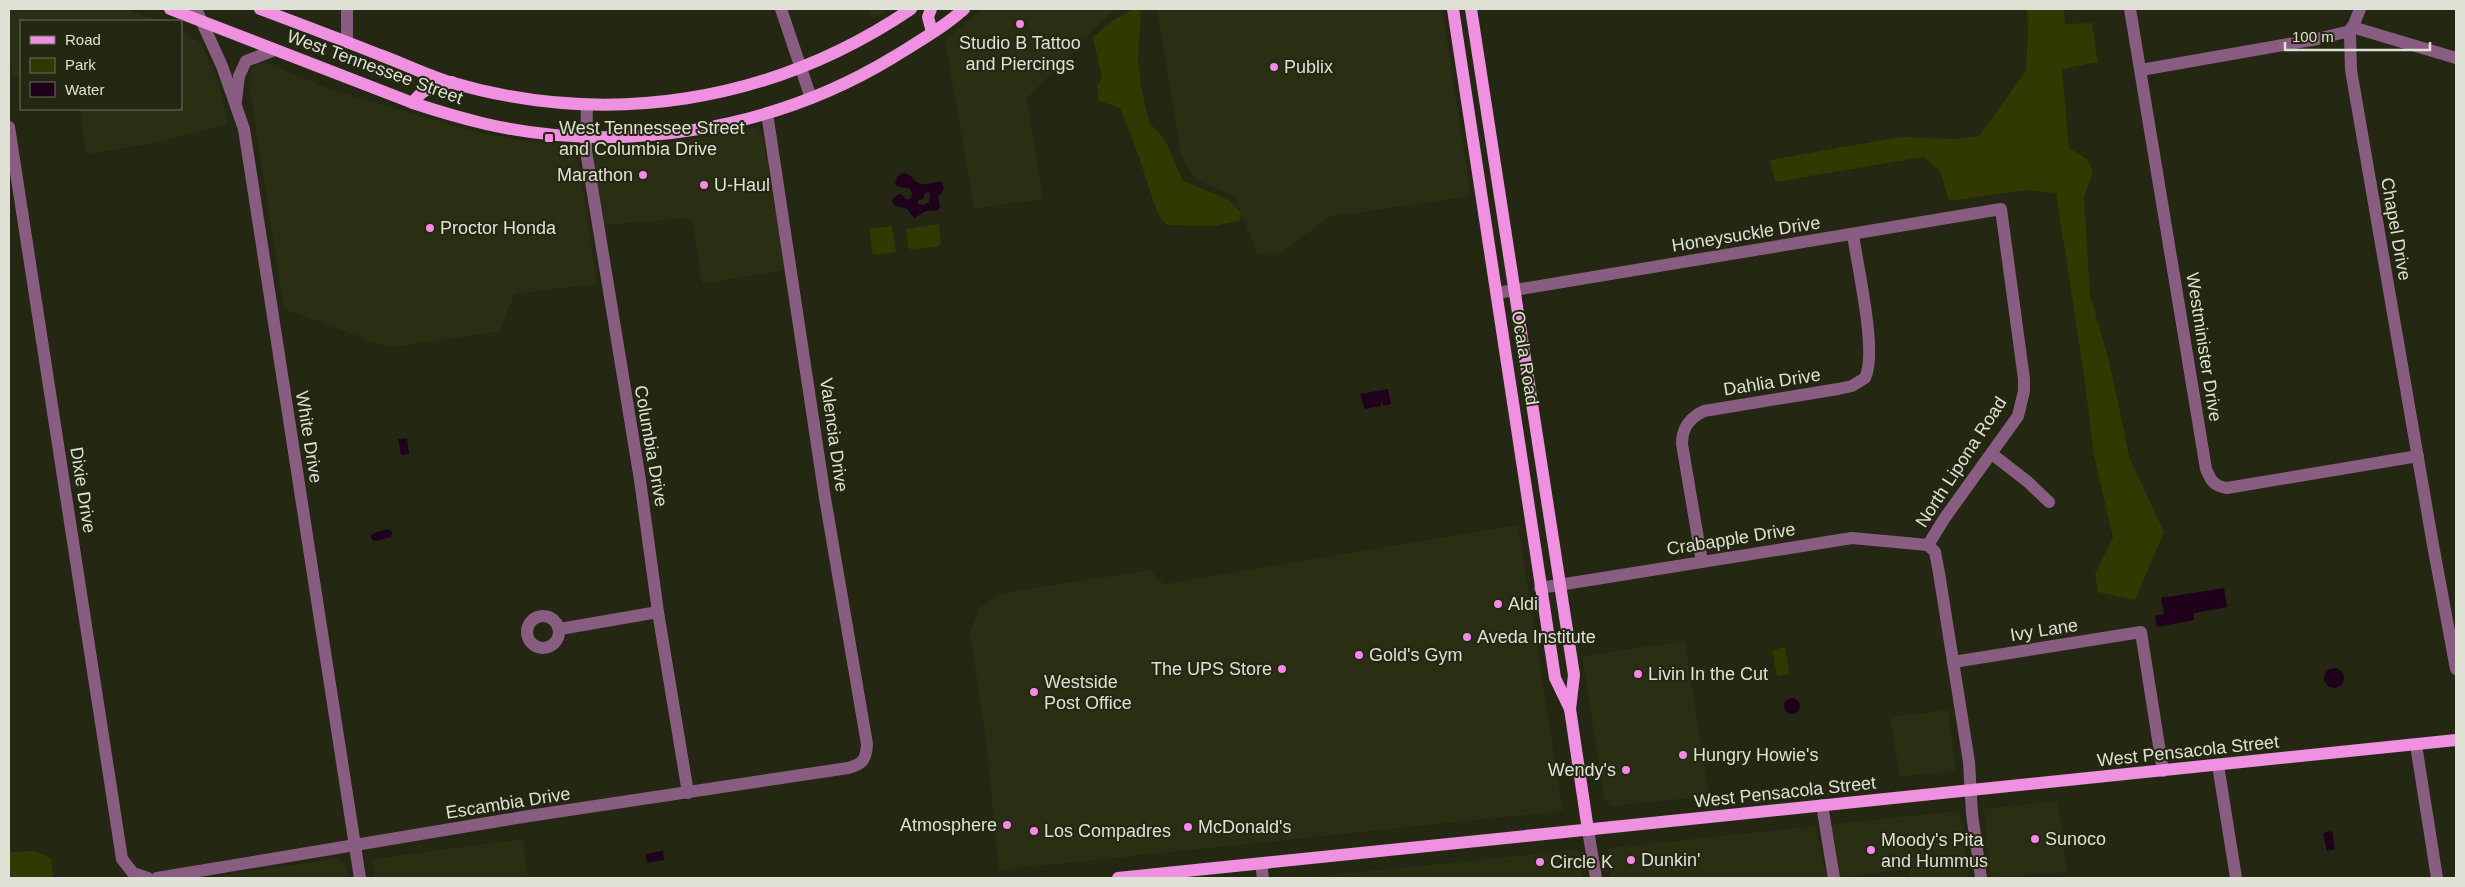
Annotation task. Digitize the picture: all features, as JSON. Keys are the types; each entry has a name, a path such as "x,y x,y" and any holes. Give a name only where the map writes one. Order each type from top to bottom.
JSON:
{"main road":[{"name":"West Tennessee Street","path":"170,9 198,15 275,50 413,103 487,124 547,133 626,137 683,131 767,113 810,98 873,69 932,32 964,9"},
{"name":"West Tennessee Street","path":"260,9 452,82 495,93 586,105 645,104 695,98 754,84 800,68 853,44 910,9"},
{"path":"931,9 928,16 932,32"},
{"name":"Ocala Road","path":"1452,9 1555,678 1570,709"},
{"name":"Ocala Road","path":"1471,9 1574,675 1570,709 1588,830"},
{"path":"413,103 418,94 427,88 452,82"},
{"name":"West Pensacola Street","path":"1118,878 2456,740"}],"street":[{"path":"347,9 347,42"},
{"path":"781,9 810,98"},
{"name":"Westminister Drive","path":"2130,9 2206,469 2210,479 2214,484 2227,488 2418,456"},
{"name":"Chapel Drive","path":"2360,9 2351,29 2349,48 2351,70 2456,669"},
{"name":"White Drive","path":"198,15 243,123 251,165 261,248 360,878"},
{"path":"2141,70 2317,39 2351,29 2456,58"},
{"path":"236,104 239,76 246,61 275,50"},
{"name":"Columbia Drive","path":"586,105 586,151 597,228 640,480 658,612 688,793"},
{"name":"Valencia Drive","path":"767,113 825,498 867,744 864,761"},
{"name":"Dixie Drive","path":"9,127 122,859 133,872 148,878"},
{"name":"Honeysuckle Drive","path":"1497,293 2001,209"},
{"name":"North Lipona Road","path":"1981,878 1969,762 1934,552 1928,545 1944,519 2018,416 2024,391 2001,209"},
{"name":"Dahlia Drive","path":"1702,562 1682,444 1682,434 1694,416 1704,411 1838,389 1852,386 1865,378 1869,362 1868,340 1853,234"},
{"path":"1992,454 2028,482 2049,502"},
{"name":"Crabapple Drive","path":"1540,588 1852,538 1928,545"},
{"path":"560,629 658,612"},
{"name":"Ivy Lane","path":"1953,662 2141,632 2163,771"},
{"path":"2416,745 2437,878"},
{"name":"Escambia Drive","path":"158,878 529,816 848,768 864,761"},
{"path":"2218,765 2236,878"},
{"path":"1822,806 1834,878"},
{"path":"1588,830 1596,878"},
{"path":"1261,864 1263,878"}],"shaded area":[{"path":"9,9 125,9 155,20 20,20 20,76 13,77 9,55"},
{"path":"868,9 888,9 872,20"},
{"path":"982,9 1115,9 1027,98 1043,199 974,209 945,40"},
{"path":"1157,9 1442,9 1471,196 1329,217 1282,252 1258,255 1235,197 1195,179 1181,155"},
{"path":"182,31 202,44 219,84 228,125 144,145 86,154 80,110 182,110"},
{"name":"Proctor Honda","path":"264,62 330,89 472,131 525,141 561,143 573,148 581,173 597,284 514,294 500,331 390,348 284,309 248,79 252,67"},
{"path":"757,127 763,136 786,270 702,284 692,218 601,225 593,153 597,148 680,142"},
{"path":"1518,525 1563,811 999,870 985,735 970,632 980,607 994,597 1015,591 1144,571 1151,571 1161,582 1166,584"},
{"path":"1685,641 1709,796 1613,806 1604,798 1582,656"},
{"path":"1948,710 1956,771 1900,777 1890,717"},
{"path":"2058,801 2067,872 1990,878 1984,809"},
{"path":"1957,811 1961,817 1969,878 1911,878 1909,869 1838,878 1831,830 1833,824"},
{"path":"1814,826 1827,878 1611,878 1608,848"},
{"path":"523,839 528,878 375,878 372,859"},
{"path":"1577,851 1580,855 1582,878 1305,878"},
{"path":"337,858 345,863 348,878 207,878"}],"green space":[{"path":"1133,9 1141,11 1138,57 1141,86 1149,122 1165,140 1183,181 1229,200 1242,214 1239,221 1212,226 1166,225 1157,212 1138,154 1120,108 1099,101 1097,86 1102,78 1093,37 1114,20"},
{"path":"2027,9 2064,9 2065,24 2092,23 2098,62 2062,69 2069,148 2087,159 2093,172 2084,197 2090,295 2109,361 2130,459 2164,532 2135,600 2098,592 2095,574 2113,538 2093,450 2084,375 2056,193 2026,190 1949,201 1940,171 1923,157 1775,182 1770,160 1901,137 1953,139 1979,136 2026,71"},
{"path":"939,224 941,242 939,246 912,250 908,247 906,229"},
{"path":"892,226 896,252 873,255 869,229"},
{"path":"1785,647 1790,674 1777,676 1772,650"},
{"path":"9,846 12,852 34,851 51,858 53,878 9,878"}],"water":[{"path":"903,173 921,184 942,182 944,189 938,197 940,206 938,210 926,211 914,218 907,209 894,205 892,200 897,195 901,194 907,200 911,198 912,193 909,188 899,187 895,184 897,177","holes":["926,192 930,193 929,202 923,205 918,204 918,200 923,199"]},
{"path":"1388,389 1391,404 1383,406 1381,398 1381,406 1365,409 1360,394"},
{"path":"407,438 409,454 401,455 398,439"},
{"path":"388,529 392,532 391,537 376,541 372,540 371,536 374,533"},
{"path":"2224,588 2227,607 2194,613 2194,620 2157,627 2155,616 2164,614 2161,598"},
{"path":"2330,668 2338,668 2344,674 2344,682 2338,688 2330,688 2324,682 2324,674"},
{"path":"1792,698 1800,706 1792,714 1784,706"},
{"path":"2332,831 2335,849 2327,851 2323,833"},
{"path":"663,851 664,860 647,863 646,854"}],"place":[{"name":"Studio B Tattoo and Piercings","path":"1020,24"},
{"name":"Publix","path":"1274,67"},
{"name":"West Tennessee Street and Columbia Drive","path":"549,138"},
{"name":"Marathon","path":"643,175"},
{"name":"U-Haul","path":"704,185"},
{"name":"Proctor Honda","path":"430,228"},
{"name":"Aldi","path":"1498,604"},
{"name":"Aveda Institute","path":"1467,637"},
{"name":"Gold's Gym","path":"1359,655"},
{"name":"The UPS Store","path":"1282,669"},
{"name":"Livin In the Cut","path":"1638,674"},
{"name":"Westside Post Office","path":"1034,692"},
{"name":"Hungry Howie's","path":"1683,755"},
{"name":"Wendy's","path":"1626,770"},
{"name":"Atmosphere","path":"1007,825"},
{"name":"McDonald's","path":"1188,827"},
{"name":"Los Compadres","path":"1034,831"},
{"name":"Sunoco","path":"2035,839"},
{"name":"Moody's Pita and Hummus","path":"1871,850"},
{"name":"Dunkin'","path":"1631,860"},
{"name":"Circle K","path":"1540,862"}]}
